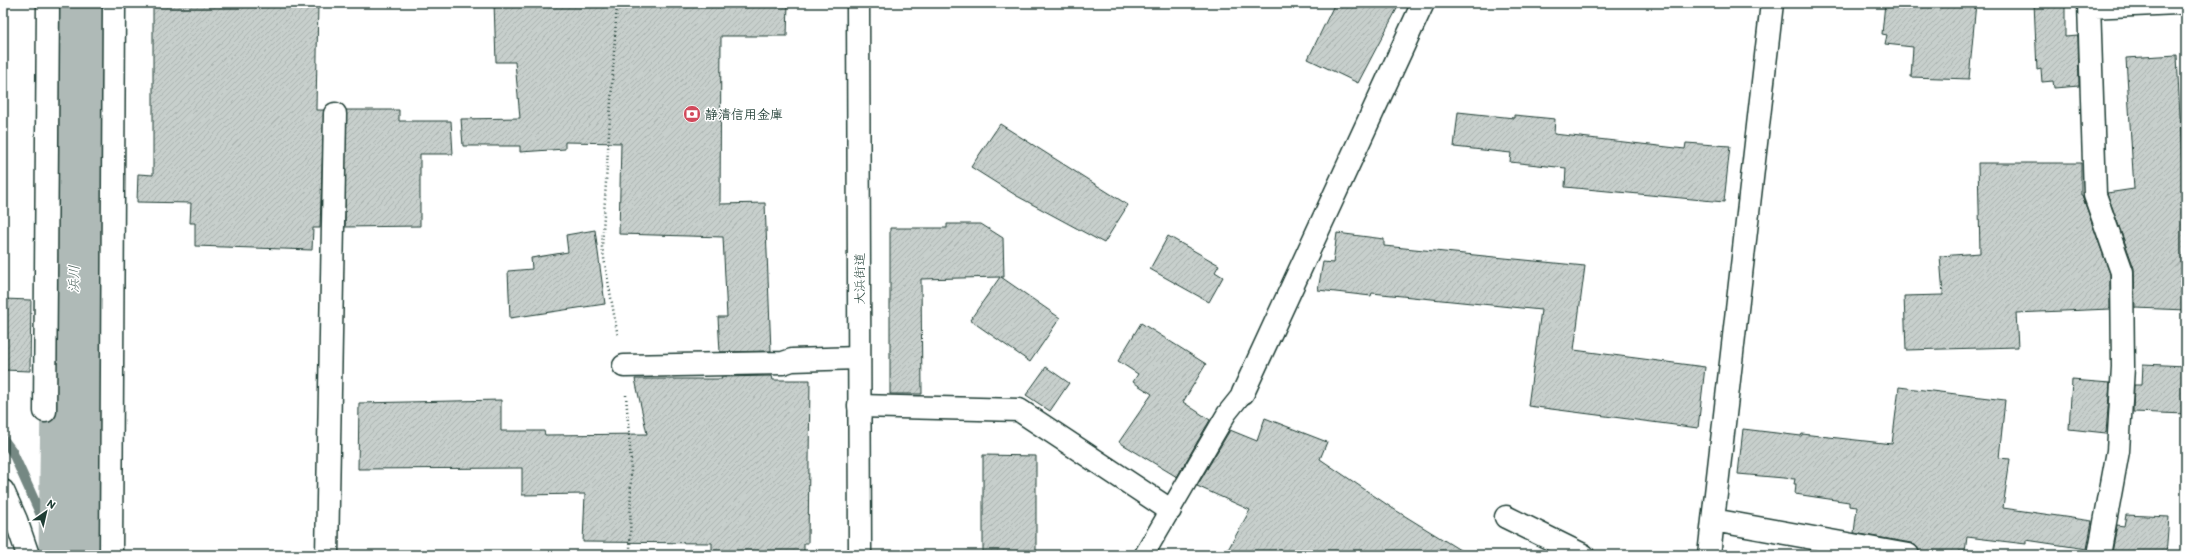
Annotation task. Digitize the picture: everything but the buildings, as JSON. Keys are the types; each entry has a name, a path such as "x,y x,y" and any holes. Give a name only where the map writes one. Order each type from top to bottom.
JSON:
{"street":[{"path":"45,411 48,3"},
{"path":"111,555 114,3"},
{"name":"大浜街道","path":"858,3 860,555"},
{"path":"1243,393 1423,3"},
{"path":"1709,555 1772,3"},
{"path":"2099,555 2118,451 2123,366 2122,272 2095,195 2089,5 2178,3"},
{"path":"327,555 335,114"},
{"path":"624,366 783,363 792,360 859,358"},
{"path":"859,406 1019,410 1170,510"},
{"path":"3,491 16,520 28,555"},
{"path":"1506,518 1583,555"},
{"path":"1713,520 1908,555"}],"lane":[{"path":"1144,555 1227,413 1243,393"}],"path":[{"path":"617,3 602,247 611,306 624,366 631,462 630,555"}],"waterway":[{"name":"浜川","path":"70,555 77,3"},
{"path":"3,439 12,451 59,555"}],"place":[{"name":"静清信用金庫","path":"692,114"}]}
